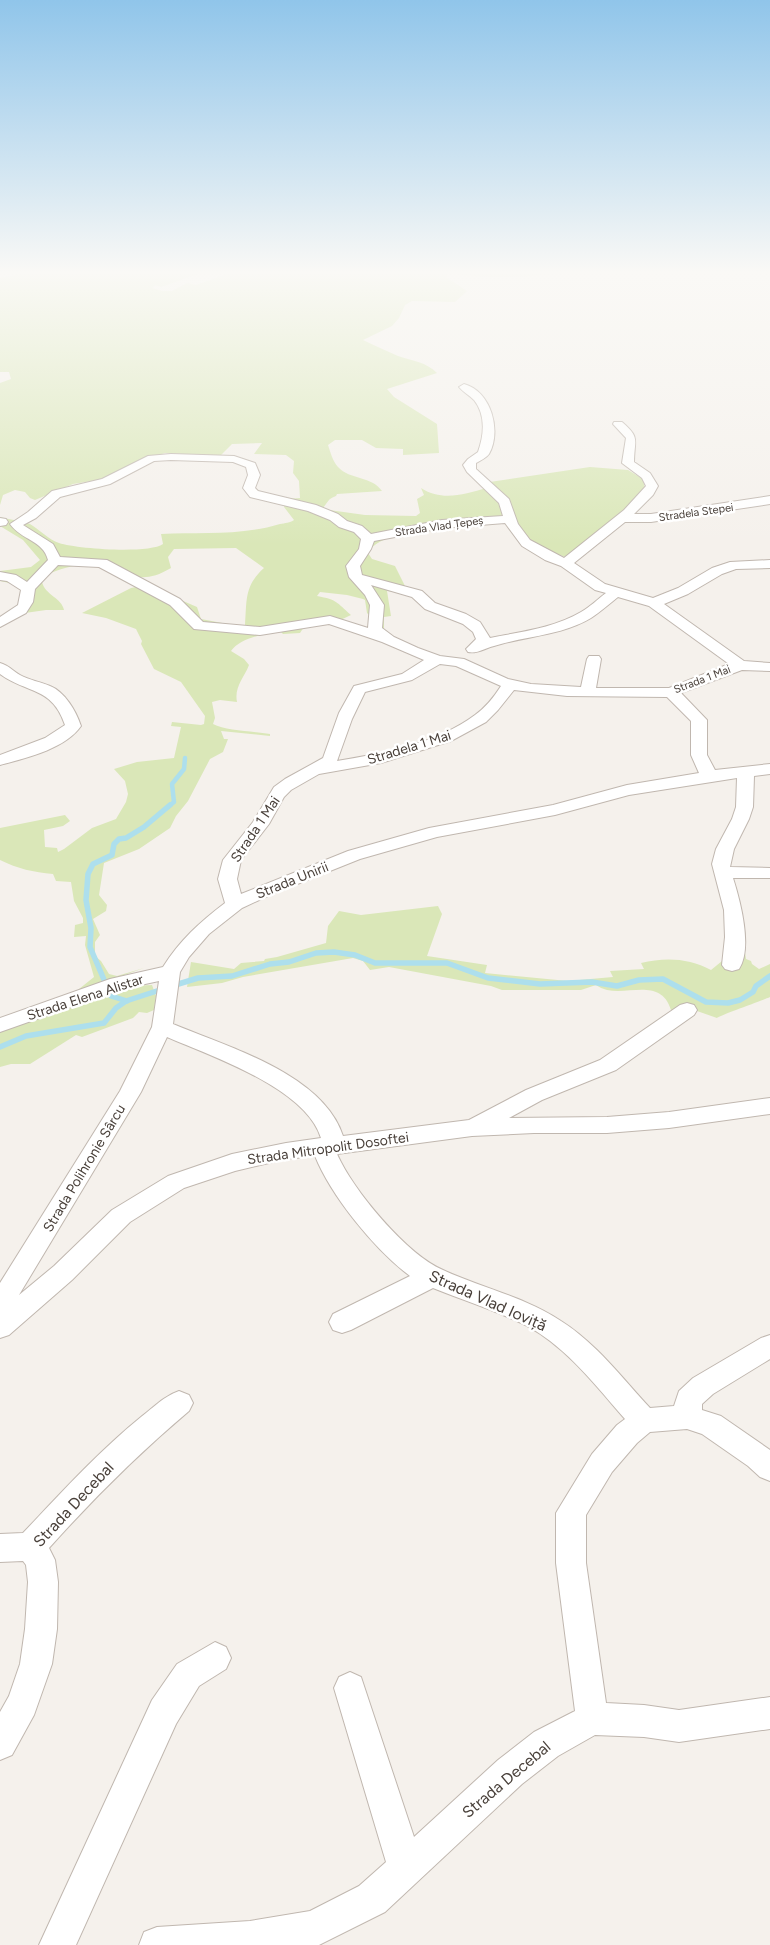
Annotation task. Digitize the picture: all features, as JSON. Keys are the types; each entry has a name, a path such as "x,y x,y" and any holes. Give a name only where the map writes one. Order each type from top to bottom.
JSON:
{"street":[{"path":"464,387 477,396 485,409 490,424 483,454 469,465 471,470 505,502 510,519 520,537 526,543 550,557 566,563 592,582 654,604 740,665 770,667"},
{"path":"566,563 651,492 652,485 646,476 628,463 632,439 631,434 618,424"},
{"path":"1,522 16,523 32,514 56,494 106,482 152,458 234,459 252,464 254,474 249,488 254,494 320,511 334,517 343,524 358,529 368,538 365,549 353,566 356,577 375,600 378,610 374,623 375,630 385,638"},
{"name":"Stradela Stepei","path":"622,518 651,518 770,500"},
{"name":"Strada Vlad Țepeș","path":"368,538 442,524 510,519"},
{"path":"0,623 20,612 28,600 28,588 55,562 49,546 19,530 16,523"},
{"name":"Strada 1 Mai","path":"55,562 102,563 175,602 199,626 260,631 330,620 385,638 438,660"},
{"path":"654,604 683,591 717,571 735,565 770,564"},
{"path":"0,576 11,578 28,588"},
{"path":"356,577 416,593 429,605 465,619 477,626 483,638 477,646 460,660"},
{"path":"477,646 527,636 569,623 586,615 616,592"},
{"path":"588,692 594,659"},
{"name":"Strada 1 Mai","path":"235,904 228,889 226,879 235,856 257,828 280,792 289,784 329,761 334,753 337,739 352,701 359,689 407,678 427,664 438,660 460,660 511,684 554,692 671,692 740,665"},
{"path":"0,666 15,678 47,690 56,696 70,717 73,726 70,731 56,739 0,760"},
{"name":"Stradela 1 Mai","path":"319,768 366,761 426,744 460,731 481,718 511,684"},
{"path":"671,692 699,720 699,756 709,776"},
{"name":"Strada Unirii","path":"162,1027 170,972 181,954 202,930 235,904 294,878 382,846 435,832 555,810 627,790 709,776 770,770"},
{"path":"732,964 735,937 733,910 720,864 723,852 740,821 744,809 746,772"},
{"path":"722,872 770,873"},
{"name":"Strada Elena Alistar","path":"0,1025 117,984 170,972"},
{"name":"Strada Mitropolit Dosoftei","path":"472,1128 534,1095 608,1065 687,1010"},
{"path":"162,1027 274,1076 322,1115 329,1147"},
{"name":"Strada Polihronie Sârcu","path":"0,1305 130,1092 162,1027"},
{"name":"Strada Mitropolit Dosoftei","path":"0,1327 63,1273 121,1216 176,1182 232,1163 286,1152 472,1128 534,1125 607,1125 668,1120 770,1106"},
{"name":"Strada Vlad Ioviță","path":"329,1147 337,1177 355,1204 403,1257 433,1278 533,1317 555,1330 600,1372 644,1421"},
{"path":"342,1322 390,1296 433,1278"},
{"path":"687,1417 688,1399 704,1386 770,1346"},
{"name":"Strada Decebal","path":"0,1743 23,1704 36,1664 41,1629 43,1582 40,1560 30,1547 88,1485 134,1440 179,1403"},
{"path":"770,1468 758,1457 711,1425 687,1417 644,1421 627,1434 602,1463 571,1513 571,1563 592,1719 644,1721 680,1726 770,1713"},
{"path":"0,1548 30,1547"},
{"path":"57,1945 164,1712 188,1675 215,1658"},
{"path":"350,1688 406,1869"},
{"name":"Strada Decebal","path":"157,1945 250,1939 314,1929 372,1899 510,1772 546,1744 592,1719"}],"green space":[{"path":"0,363 420,363 437,373 387,389 394,397 437,424 439,453 403,455 403,449 376,448 362,440 335,440 328,445 338,467 349,474 373,483 382,491 337,494 322,509 365,515 416,516 420,513 417,499 424,495 421,488 437,495 454,496 487,488 483,483 590,467 628,470 643,479 645,490 611,522 566,557 519,542 505,524 482,522 459,524 413,533 411,535 406,534 387,538 380,541 368,553 372,559 395,566 405,586 416,591 408,593 387,591 391,616 384,617 384,630 367,613 365,600 347,595 320,592 317,596 336,602 351,615 332,624 304,627 300,633 283,634 280,631 260,635 246,640 235,647 231,651 244,659 249,665 238,687 237,702 220,700 212,702 215,718 213,724 270,734 270,736 221,731 224,739 228,739 223,752 210,759 188,801 176,816 170,828 139,849 104,863 99,895 107,905 106,911 93,919 100,935 95,942 95,956 101,961 109,974 117,976 144,968 74,993 94,977 85,945 86,936 74,937 75,925 83,923 83,918 74,901 71,882 56,881 53,874 26,870 0,860 0,828 65,815 70,821 63,826 44,830 45,847 57,848 58,852 64,849 92,828 116,819 126,802 128,794 125,781 114,769 137,762 174,758 181,727 171,726 172,722 201,725 204,724 205,716 181,682 154,669 141,644 142,641 136,629 106,618 82,613 131,588 146,585 197,607 201,619 238,626 245,625 250,587 264,568 236,548 174,549 168,557 171,568 149,577 131,576 94,565 75,566 46,575 42,582 46,590 60,602 64,610 25,613 20,606 25,592 14,584 0,581 0,571 31,567 40,560 23,540 0,526 0,517 30,524 59,543 96,549 143,549 163,544 161,534 235,532 291,522 294,520 284,507 285,499 300,498 299,481 293,473 294,461 286,455 254,454 262,443 232,444 220,456 165,453 134,463 98,480 73,484 35,500 30,498 25,492 15,490 3,495 0,505 0,383 11,379 9,372 0,372"},
{"path":"438,906 442,914 427,956 487,965 485,973 568,981 613,977 610,971 644,969 641,963 668,959 694,963 711,970 727,957 742,932 746,959 759,969 770,964 770,997 717,1018 697,1011 689,1015 671,1010 666,1000 660,994 652,991 606,990 596,985 581,990 502,990 491,986 389,967 370,970 363,961 353,958 243,977 222,983 187,987 191,962 234,969 241,963 264,961 265,959 326,943 328,926 339,911 361,915"},
{"path":"152,985 156,996 154,1010 147,1013 139,1012 133,1018 82,1037 76,1035 30,1064 11,1064 0,1067 0,1030 129,986"}],"waterway":[{"path":"168,807 174,802 172,784 184,769 185,758"},
{"path":"126,1001 111,996 90,947 91,928 86,900 88,874 93,864 112,855 114,844 119,839 126,838 144,827 170,805"},
{"path":"172,986 198,978 232,976 270,964 289,962 316,953 334,952 355,955 375,963 447,963 488,978 540,984 592,982 617,986 639,980 663,979 706,1002 728,1003 740,1000 753,992 756,986 770,976"},
{"path":"126,1001 163,989"},
{"path":"0,1047 26,1036 104,1023 116,1008 126,1001"}]}
